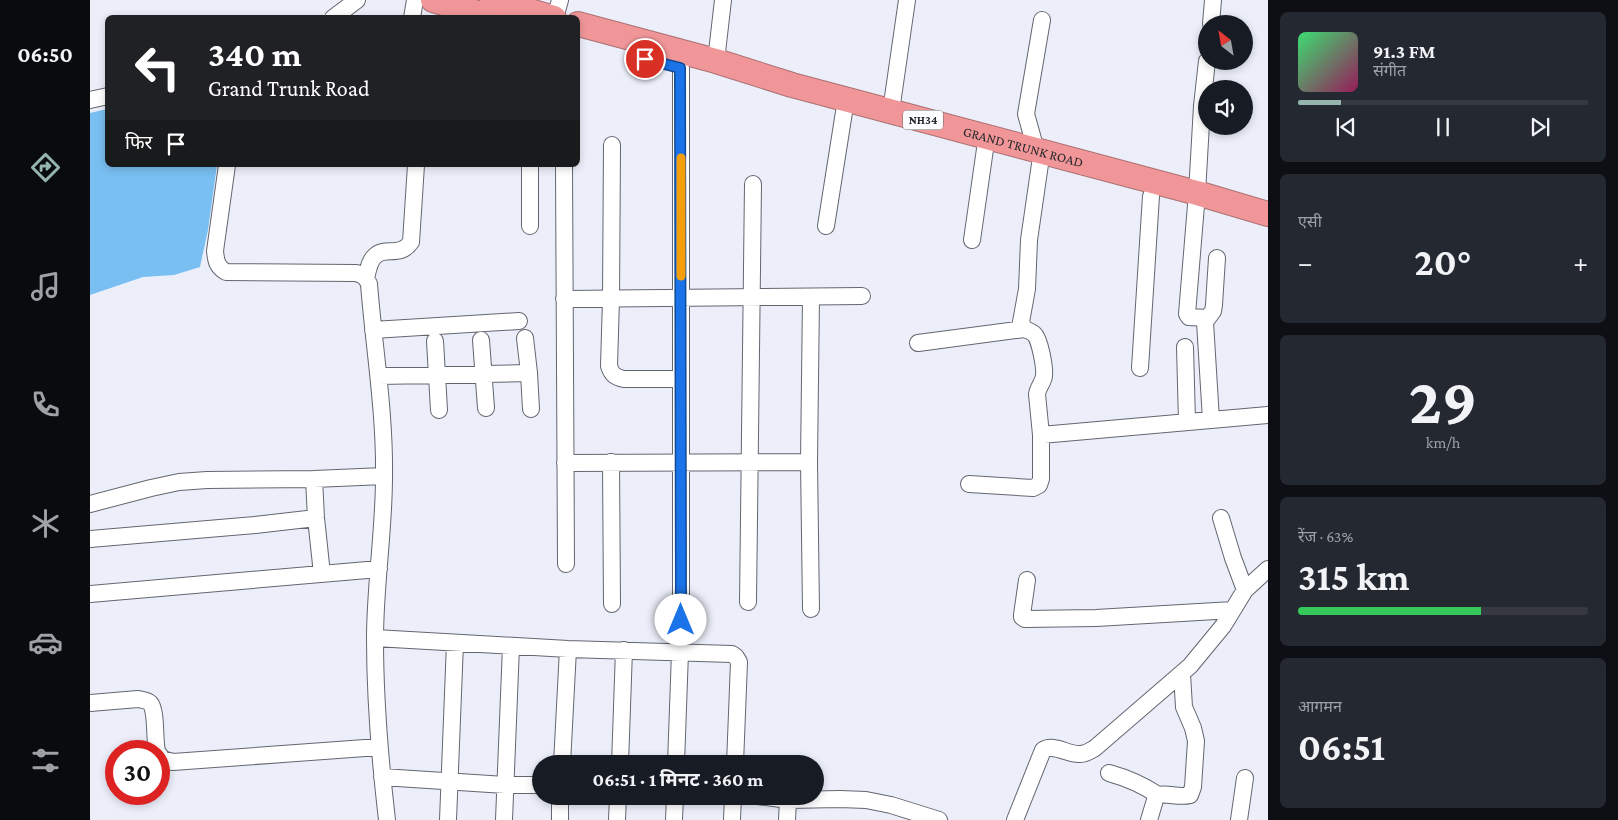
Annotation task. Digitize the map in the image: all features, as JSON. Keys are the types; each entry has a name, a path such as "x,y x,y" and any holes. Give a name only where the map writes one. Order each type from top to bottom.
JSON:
{"highway":[{"path":"432,0 484,15"},
{"path":"492,0 544,15"},
{"name":"GRAND TRUNK ROAD","path":"580,25 891,111 1038,157 1151,196 1196,201 1268,214"},
{"name":"GRAND TRUNK ROAD","path":"580,41 985,149 1038,157 1196,201 1268,229"}],"street":[{"path":"337,15 357,0"},
{"path":"412,15 415,0"},
{"path":"555,15 560,0"},
{"path":"716,61 723,0"},
{"path":"891,111 907,0"},
{"path":"1212,15 1213,0"},
{"path":"1024,329 1022,322 1027,290 1029,240 1038,157 1026,114 1042,20"},
{"path":"680,68 681,620"},
{"path":"1206,70 1187,314 1192,318 1208,318"},
{"path":"90,100 105,97"},
{"path":"826,226 844,112"},
{"path":"612,146 609,366 611,373 616,378 624,379 681,379"},
{"path":"972,240 985,149"},
{"path":"227,167 216,251 216,260 220,268 226,272 361,276 369,284 379,376 384,476 375,638 379,747 386,820"},
{"path":"361,276 376,255 399,251 407,247 410,242 416,167"},
{"path":"530,167 530,226"},
{"path":"564,167 566,564"},
{"path":"748,602 752,184"},
{"path":"1140,368 1151,196"},
{"path":"1211,420 1205,322 1213,311 1214,306 1217,258"},
{"path":"564,299 862,296"},
{"path":"810,610 811,297"},
{"path":"373,330 519,321"},
{"path":"918,343 1024,329 1034,334 1038,339 1044,367 1044,378 1037,394 1041,435 1041,479 1039,485 1034,488 969,484"},
{"path":"525,338 531,409"},
{"path":"481,340 486,408"},
{"path":"435,341 439,410"},
{"path":"1185,347 1187,422"},
{"path":"379,376 529,373"},
{"path":"1041,435 1268,414"},
{"path":"610,462 612,604"},
{"path":"565,463 809,462"},
{"path":"90,504 178,482 384,476"},
{"path":"314,479 322,574"},
{"path":"90,539 316,518"},
{"path":"1221,518 1245,590"},
{"path":"90,594 379,569"},
{"path":"1015,820 1043,750 1051,748 1075,754 1087,753 1095,748 1182,674 1222,626 1245,590 1268,569"},
{"path":"1027,580 1022,615 1025,619 1096,618 1233,610"},
{"path":"375,638 568,649 732,654 739,662 735,755"},
{"path":"448,820 455,643"},
{"path":"504,820 511,646"},
{"path":"562,755 568,649"},
{"path":"620,755 624,650"},
{"path":"676,755 680,652"},
{"path":"1109,773 1124,777 1158,795 1190,795 1193,787 1195,734 1184,707 1182,674"},
{"path":"90,703 145,700 153,710 155,740"},
{"path":"170,761 379,747"},
{"path":"382,777 532,785"},
{"path":"1239,820 1245,778"},
{"path":"1149,820 1158,795"},
{"path":"824,799 866,800 892,805 939,820"},
{"path":"560,805 560,820"},
{"path":"617,820 618,805"},
{"path":"674,820 675,805"},
{"path":"732,820 733,805"},
{"path":"787,820 788,805"}],"water":[{"path":"105,109 105,167 217,167 208,230 200,267 174,275 143,277 90,295 90,113"}],"slow traffic":[{"path":"681,158 681,276"}],"route":[{"path":"645,59 680,68 681,620"}]}
